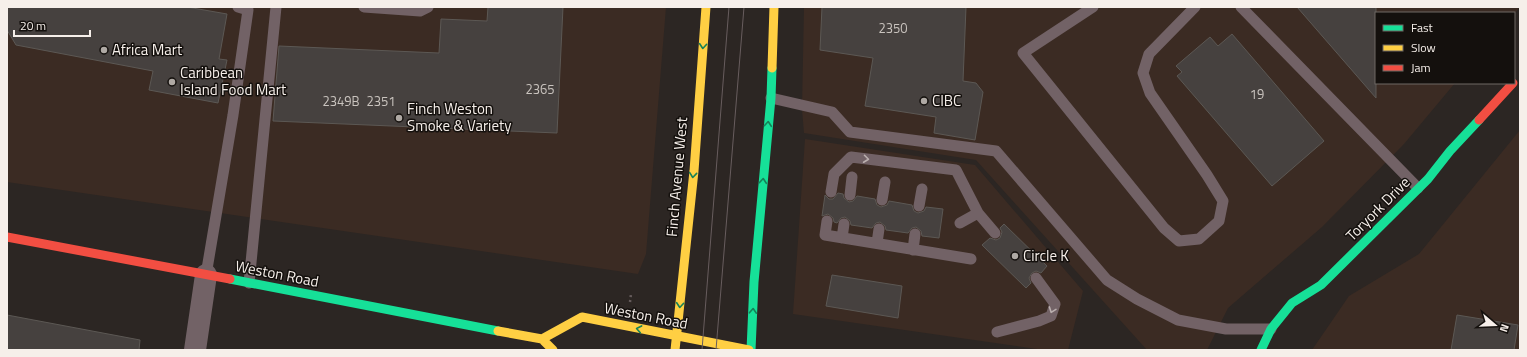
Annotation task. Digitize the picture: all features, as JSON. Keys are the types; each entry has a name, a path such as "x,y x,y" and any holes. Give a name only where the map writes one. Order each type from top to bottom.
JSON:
{"main road":[{"name":"Finch Avenue West","path":"674,350 677,336 694,171 706,7"},
{"path":"750,350 754,282 771,98 774,7"},
{"name":"Toryork Drive","path":"1261,350 1272,329 1292,303 1321,285 1418,188 1511,84"},
{"name":"Weston Road","path":"7,237 542,339 582,317 750,350"},
{"path":"542,339 553,350"}],"street":[{"path":"195,350 206,275"}],"lane":[{"path":"206,275 233,115 248,10 238,7"},
{"path":"249,283 276,7"},
{"path":"364,7 420,11 428,7"},
{"path":"1093,7 1023,53 1164,228 1179,241 1199,239 1219,221 1223,201 1207,175 1150,93 1143,73 1149,54 1195,7"},
{"path":"1241,7 1418,188"},
{"path":"771,98 832,112 850,132 996,151 1108,280 1137,299 1178,320 1226,330 1272,329"},
{"path":"831,192 834,174 851,157 956,170 978,213 995,233"},
{"path":"850,195 852,177"},
{"path":"882,200 885,182"},
{"path":"919,206 922,189"},
{"path":"960,223 978,213"},
{"path":"827,221 824,235 971,259"},
{"path":"842,238 844,224"},
{"path":"877,243 879,229"},
{"path":"913,250 915,234"},
{"path":"997,332 1051,316 1055,304 1036,278"}],"shaded area":[{"path":"7,7 666,7 646,254 638,274 7,182"},
{"path":"804,7 1520,7 1515,13 1375,12 1375,84 1454,84 1404,144 1322,227 1228,308 1207,350 1147,350 976,160 804,133 802,109"},
{"path":"1520,130 1520,350 1312,350 1349,296 1419,254"},
{"path":"805,139 975,165 1083,291 1068,350 1044,350 793,314"}],"building":[{"path":"7,7 187,7 227,14 219,59 227,60 218,103 149,90 153,71 16,45 7,30"},
{"path":"488,7 563,7 557,133 273,121 279,46 439,53 441,19 487,21"},
{"path":"822,7 966,7 963,81 976,83 983,92 975,140 934,133 936,117 865,106 873,58 820,50"},
{"path":"1297,7 1376,7 1376,98"},
{"path":"1232,34 1324,141 1272,186 1177,76 1182,72 1176,66 1210,37 1218,46"},
{"path":"838,193 843,194 844,198 849,202 853,201 857,196 875,199 877,205 881,207 887,205 889,201 912,205 914,211 918,213 924,211 926,207 943,209 939,238 922,236 921,231 916,227 912,228 908,233 886,230 885,226 880,222 876,223 872,228 851,225 850,221 845,217 841,218 837,223 834,222 833,218 828,214 822,216 825,195 829,199 833,199"},
{"name":"Circle K","path":"1004,224 1047,266 1041,273 1036,271 1032,273 1029,278 1031,283 1026,288 982,245 990,238 996,240 1000,238 1002,232 1000,228"},
{"path":"832,275 902,286 898,318 826,306"},
{"path":"7,315 140,340 139,350 7,350"},
{"path":"1457,315 1518,325 1514,350 1451,350"}],"tram line":[{"path":"702,350 729,7"},
{"path":"716,350 744,7"}],"traffic: fast":[{"path":"751,350 754,282 771,98 772,68"},
{"path":"1261,350 1271,329 1292,303 1321,285 1428,179 1450,151 1479,120"},
{"path":"230,279 498,331"}],"traffic: slow":[{"path":"675,350 694,171 706,7"},
{"path":"772,68 774,7"},
{"path":"542,339 582,317 749,350"},
{"path":"498,331 542,339 553,350"}],"traffic: jam":[{"path":"1479,120 1512,84"},
{"path":"7,237 230,279"}],"place":[{"name":"Africa Mart","path":"104,50"},
{"name":"Caribbean Island Food Mart","path":"172,82"},
{"name":"CIBC","path":"924,101"},
{"name":"Finch Weston Smoke & Variety","path":"399,118"},
{"name":"Circle K","path":"1015,256"}]}
